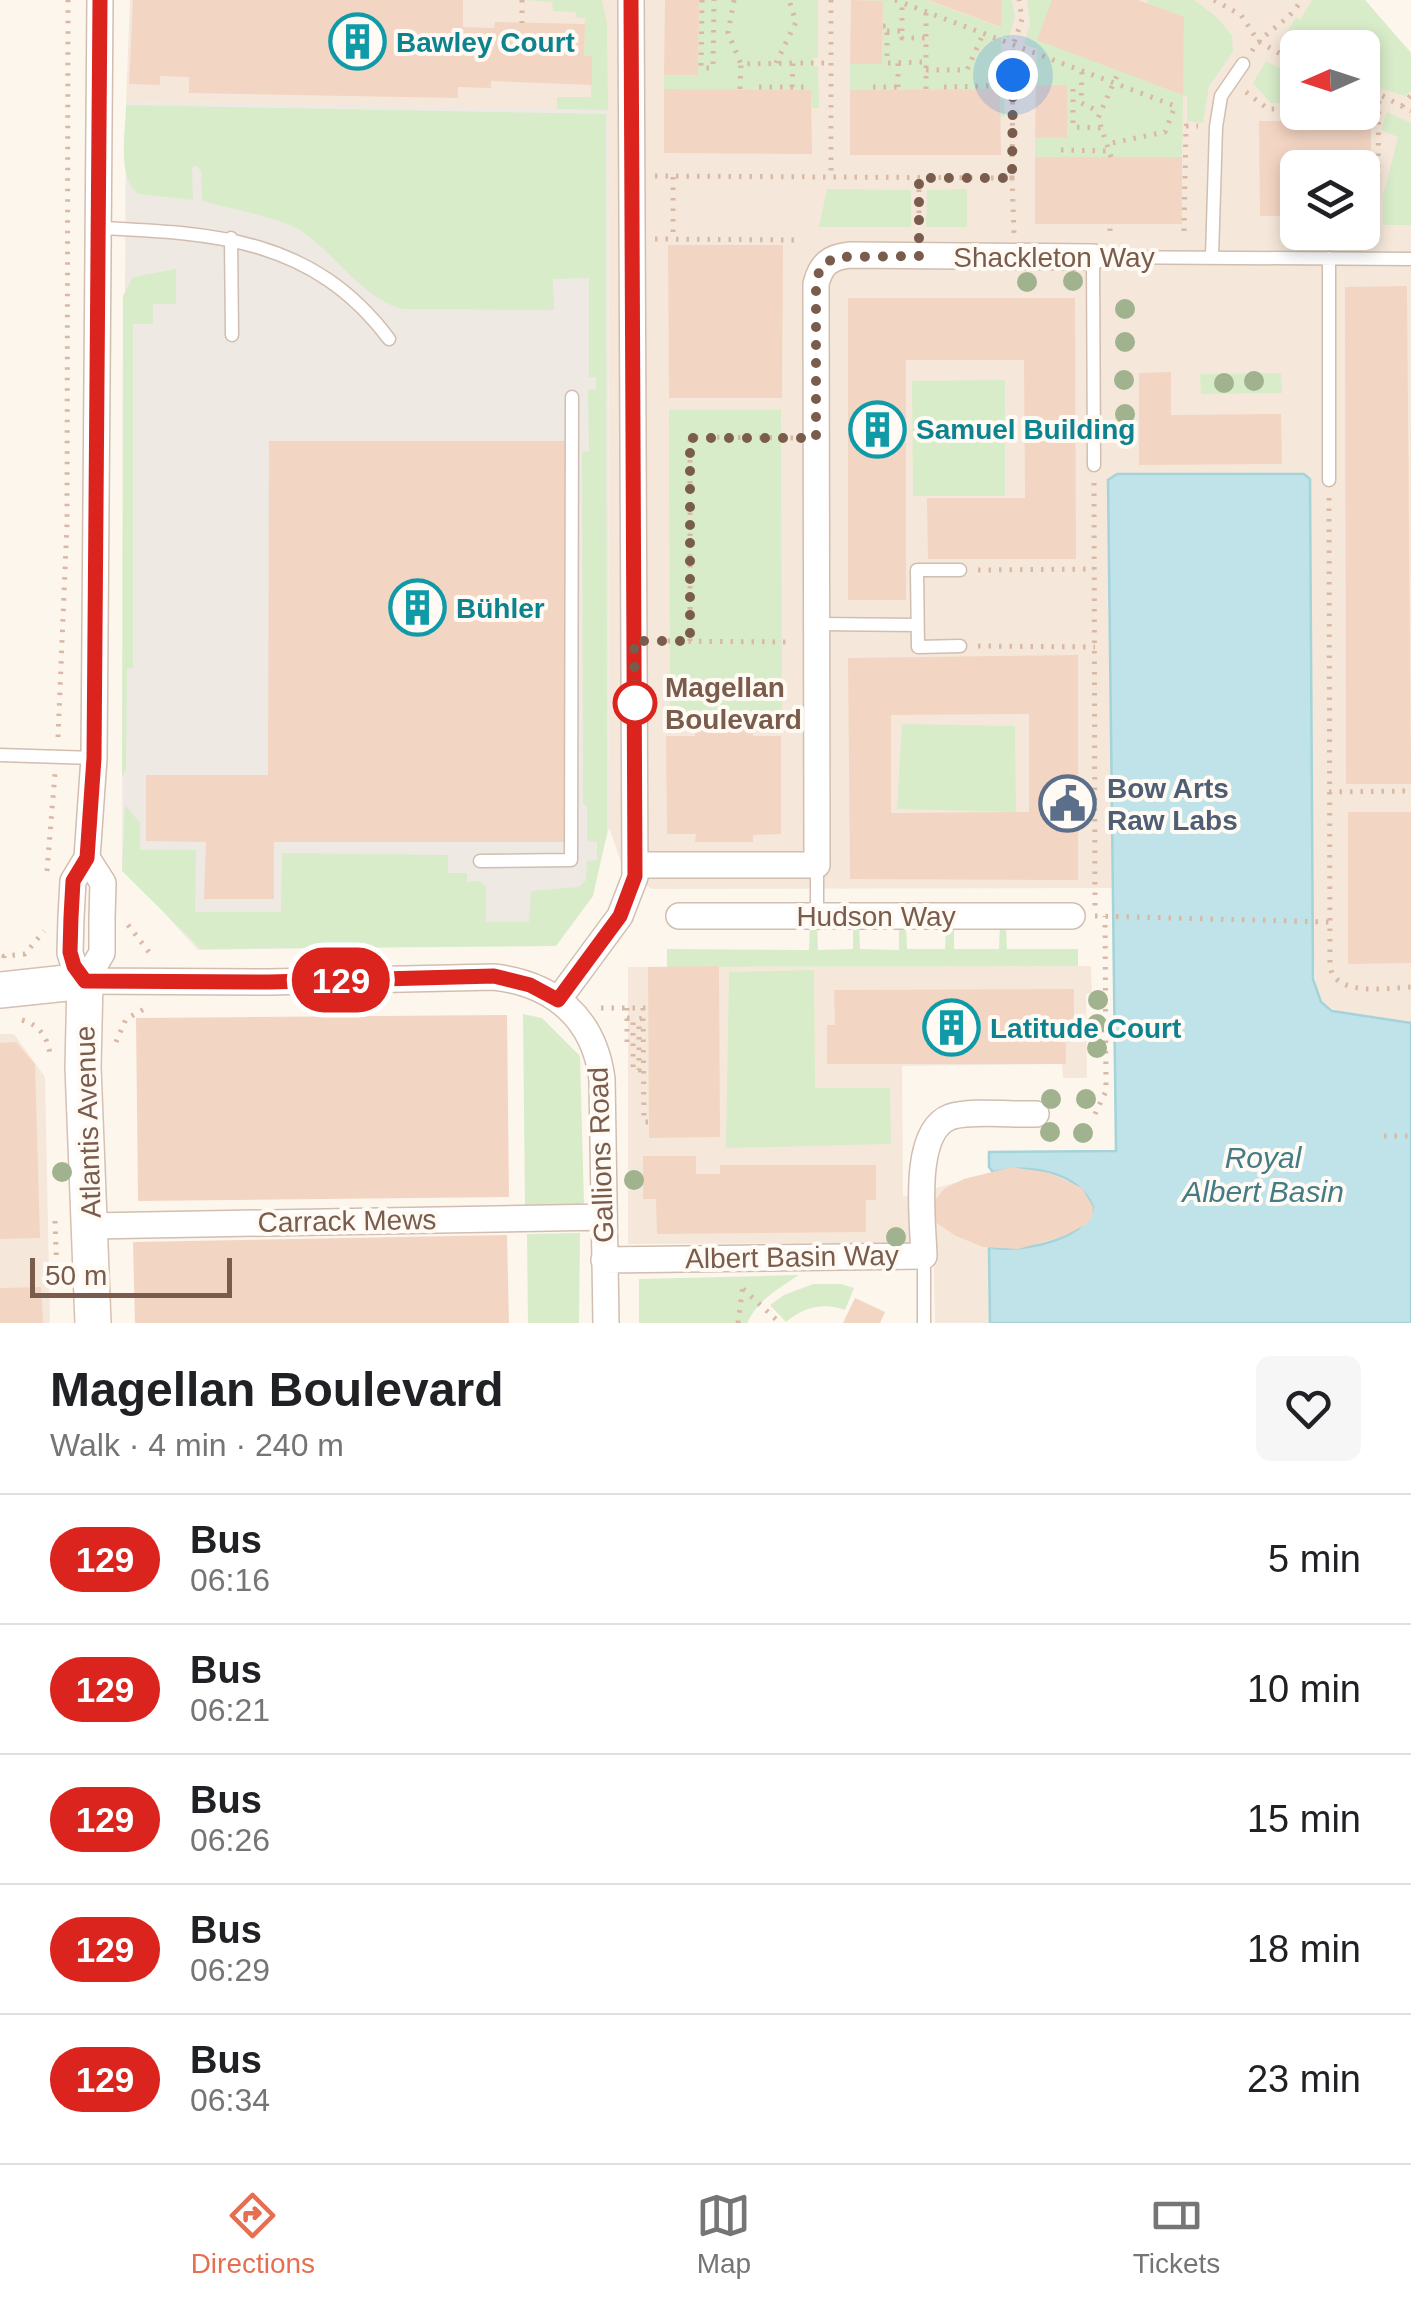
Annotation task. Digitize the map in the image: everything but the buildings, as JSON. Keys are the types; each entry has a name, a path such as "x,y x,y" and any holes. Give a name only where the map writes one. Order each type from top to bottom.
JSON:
{"street":[{"name":"Atlantis Avenue","path":"93,1323 83,1052 85,981 70,952 73,881 87,858 94,758 100,0"},
{"path":"558,1000 620,916 632,890 636,866 631,0"},
{"name":"Shackleton Way","path":"817,865 816,284 820,268 835,257 1092,257"},
{"path":"636,866 817,865"},
{"name":"Hudson Way","path":"680,916 1084,916"},
{"name":"Gallions Road","path":"85,981 269,982 494,976 530,985 558,1000 585,1026 598,1054 602,1079 606,1323"},
{"path":"6,992 85,981"},
{"name":"Albert Basin Way","path":"604,1260 924,1256 925,1146 939,1123 952,1116 1036,1114"},
{"name":"Carrack Mews","path":"91,1226 604,1217"}],"lane":[{"path":"1212,258 1216,127 1221,96 1243,64"},
{"path":"99,228 232,238 294,260 341,290 389,339"},
{"path":"232,238 232,335"},
{"path":"1092,257 1094,465"},
{"name":"Shackleton Way","path":"1092,257 1411,259"},
{"path":"1329,258 1329,480"},
{"path":"480,861 571,860 572,397"},
{"path":"960,570 917,570 918,646 960,646"},
{"path":"816,634 917,625"},
{"path":"0,754 94,758"},
{"path":"817,865 817,915"},
{"path":"924,1256 924,1323"}],"path":[{"path":"47,876 57,756 67,523 68,0"},
{"path":"522,0 522,23"},
{"path":"734,0 728,34 741,64 740,90"},
{"path":"776,63 796,22 789,0"},
{"path":"831,0 831,177"},
{"path":"1014,257 1013,46 1022,18 1019,0"},
{"path":"1214,0 1241,15 1258,41 1280,54"},
{"path":"1258,41 1295,12 1301,0"},
{"path":"926,38 902,38 899,2 1175,106 1165,132 1109,151 1061,150"},
{"path":"714,3 714,68 700,68 701,5 714,3"},
{"path":"926,12 926,89"},
{"path":"1295,12 1301,19"},
{"path":"902,31 885,28 887,63 964,70 982,34"},
{"path":"700,38 732,44"},
{"path":"792,63 792,87"},
{"path":"741,64 831,63"},
{"path":"873,87 901,87 898,63"},
{"path":"963,87 964,70"},
{"path":"1082,71 1082,103"},
{"path":"1109,151 1098,118 1119,71"},
{"path":"1231,82 1268,109 1280,109"},
{"path":"944,87 991,86"},
{"path":"759,87 808,87"},
{"path":"1074,89 1070,99 1073,128 1102,128"},
{"path":"1380,94 1408,100 1411,112"},
{"path":"1070,99 1100,112"},
{"path":"1184,232 1186,126 1190,126"},
{"path":"1377,258 1378,130"},
{"path":"655,176 1012,178"},
{"path":"673,176 674,239"},
{"path":"919,178 919,256"},
{"path":"655,239 796,240"},
{"path":"690,641 690,438 816,438"},
{"path":"1084,916 1095,647 1094,465"},
{"path":"1329,480 1330,967 1332,977 1350,987 1411,987"},
{"path":"960,570 1094,569"},
{"path":"634,641 816,634"},
{"path":"960,646 1095,647"},
{"path":"1329,792 1411,791"},
{"path":"1095,1114 1106,1091 1108,916 1329,922"},
{"path":"123,918 152,954"},
{"path":"48,924 38,942 25,954 4,956 6,992 25,1020 43,1033 50,1070"},
{"path":"113,1051 126,1019 151,1007"},
{"path":"599,1008 646,1008 644,1122 649,1122"},
{"path":"626,1008 627,1048"},
{"path":"627,1018 633,1018 633,1070 640,1070 639,1018 643,1018"},
{"path":"1384,1136 1411,1136"},
{"path":"738,1323 747,1257"},
{"path":"742,1290 780,1323"}],"shaded area":[{"path":"130,0 1365,0 1411,53 1411,1023 1344,1015 1321,1002 1316,992 1312,922 1310,480 1304,474 1117,474 1108,480 1113,888 652,889 625,873 609,828 608,111 126,102"},
{"path":"126,102 608,110 609,828 593,889 550,944 198,950 122,867"},
{"path":"1091,966 1092,993 1086,994 1087,1078 1063,1078 1062,1064 902,1066 903,1197 1012,1167 1050,1173 1073,1183 1089,1196 1093,1207 1092,1217 1085,1225 1050,1242 1018,1249 990,1248 990,1323 935,1323 933,1243 628,1244 628,967"},
{"path":"0,1034 14,1034 45,1077 50,1323 0,1323"}],"green space":[{"path":"526,0 602,0 607,23 608,110 557,109 557,97 591,97 592,56 584,55 585,18 577,18 576,12 553,11 552,2"},
{"path":"699,0 818,0 818,58 813,58 813,66 818,66 819,108 812,108 811,90 664,89 664,75 698,75"},
{"path":"851,0 926,0 1000,27 1002,0 1012,0 1015,17 1009,38 1001,36 1005,117 1000,117 1000,89 850,90 850,64 882,64 883,1"},
{"path":"1027,0 1052,0 1182,95 1184,18 1147,3 1148,0 1194,0 1218,18 1232,36 1233,52 1209,86 1203,123 1187,121 1187,96 1183,96 1182,157 1035,157 1035,137 1067,137 1067,86 1036,85 1037,49 1024,44 1030,24"},
{"path":"1312,0 1365,0 1411,53 1411,90 1405,96 1380,88 1380,30 1288,30 1296,17 1300,20"},
{"path":"1266,61 1280,68 1280,103 1271,103 1253,83"},
{"path":"126,105 606,114 607,833 593,896 556,946 201,949 122,871 125,805 140,823 140,850 196,850 195,912 281,912 282,853 448,855 448,873 467,873 467,882 479,881 486,886 486,922 529,922 531,891 579,887 586,880 587,861 597,860 597,842 587,841 587,807 583,803 582,452 589,451 588,390 596,389 596,377 589,377 589,278 553,279 554,310 401,309 373,295 314,240 292,226 202,201 201,171 196,165 192,168 193,200 139,194 127,178 125,166"},
{"path":"1387,112 1411,123 1411,225 1383,225 1383,196 1398,137 1381,130"},
{"path":"827,189 911,190 911,227 819,227"},
{"path":"967,189 967,227 926,227 927,190"},
{"path":"176,269 176,304 153,304 153,324 133,324 133,668 127,669 126,770 122,777 123,296 133,277"},
{"path":"1281,373 1282,393 1201,394 1200,374"},
{"path":"1005,380 1005,496 913,496 912,381"},
{"path":"669,410 781,410 782,722 670,723"},
{"path":"902,724 1015,726 1016,812 897,809"},
{"path":"810,923 817,923 818,950 853,949 853,924 859,924 860,949 899,950 899,926 906,926 907,949 945,949 946,925 954,925 954,949 999,949 1000,925 1006,925 1007,949 1078,949 1078,966 667,967 667,949 809,950"},
{"path":"814,970 815,1088 890,1088 891,1144 726,1148 729,972"},
{"path":"523,1014 542,1018 580,1056 584,1205 525,1206"},
{"path":"580,1233 579,1323 528,1323 527,1234"},
{"path":"799,1275 763,1302 747,1323 639,1323 639,1279"},
{"path":"813,1284 854,1288 845,1310 814,1307 786,1322 770,1305 784,1295"}],"water":[{"name":"Royal Albert Basin","path":"1117,474 1304,474 1310,479 1313,979 1321,1002 1332,1011 1411,1023 1411,1323 990,1323 989,1247 1033,1246 1066,1236 1079,1228 1093,1207 1076,1185 1050,1173 1021,1169 993,1172 989,1152 1116,1151 1108,480"}],"bus line":[{"name":"129","path":"100,0 94,758 87,858 73,881 70,952 74,966 85,981 269,982 494,976 514,979 558,1000 620,916 632,890 636,866 631,0"}],"place":[{"name":"Bawley Court","path":"357,42"},
{"name":"Samuel Building","path":"877,429"},
{"name":"Bühler","path":"417,608"},
{"name":"Magellan Boulevard","path":"635,703"},
{"name":"Bow Arts Raw Labs","path":"1068,804"},
{"name":"Latitude Court","path":"951,1028"}],"route":[{"path":"635,703 634,641 690,641 690,438 816,438 816,284 820,268 835,257 919,256 919,178 1012,178 1013,75"}]}
